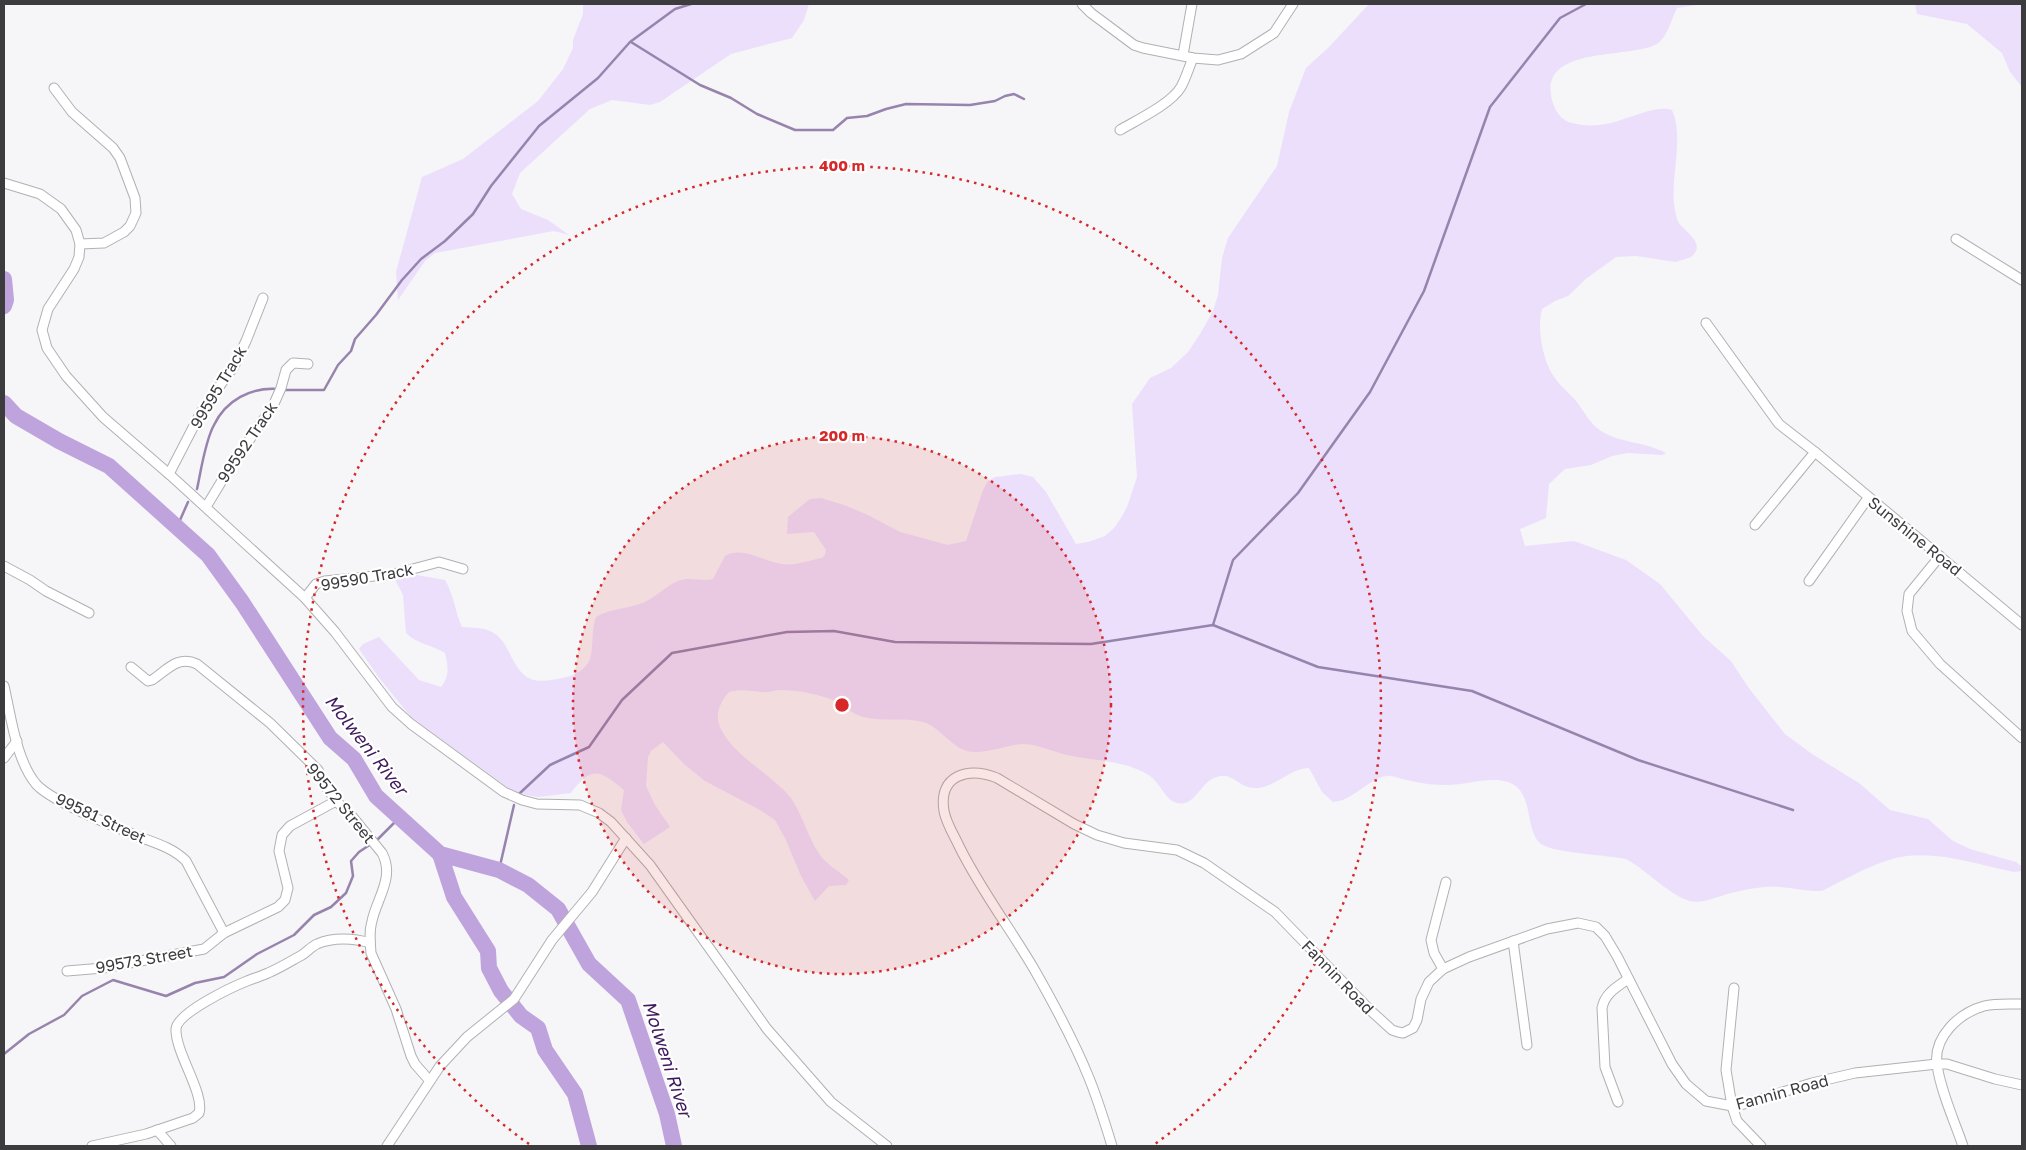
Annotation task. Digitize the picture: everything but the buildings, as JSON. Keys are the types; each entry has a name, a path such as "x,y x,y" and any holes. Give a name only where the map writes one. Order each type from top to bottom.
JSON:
{"street":[{"path":"1082,4 1097,18 1134,45 1193,58 1218,60 1241,54 1274,33 1293,4"},
{"path":"1182,55 1192,4"},
{"path":"1120,130 1178,92 1193,58"},
{"path":"54,88 72,112 113,148 120,158 135,198 136,213 130,226 117,237 97,244 80,244"},
{"path":"4,183 40,194 61,209 76,230 80,244 79,257 74,269 48,309 42,330 44,342 53,359 103,417 206,507 305,598 335,632 392,706 411,724 504,792 537,804 580,805 599,813 611,822 650,865 767,1029 831,1102 888,1146"},
{"path":"1956,239 2022,280"},
{"name":"99595 Track","path":"169,474 201,412 234,366 263,298"},
{"name":"Sunshine Road","path":"1706,323 1779,424 1812,455 1868,498 2022,624"},
{"name":"99592 Track","path":"206,507 229,469 274,406 286,370 293,363 308,364"},
{"path":"1755,525 1812,455"},
{"path":"1808,581 1868,498"},
{"path":"1940,556 1909,594 1907,611 1912,631 1940,664 2022,738"},
{"name":"99590 Track","path":"305,598 316,584 332,580 394,574 439,562 463,569"},
{"path":"4,566 46,591 89,613"},
{"name":"99572 Street","path":"131,667 148,681 176,662 189,661 197,664 284,735 318,770 324,784 336,801 351,815 386,860 387,876 372,922 370,943 374,961 396,1009 411,1056 415,1064 429,1080"},
{"name":"99581 Street","path":"4,686 21,755 32,778 45,791 96,818 166,846 179,854 186,861 224,933"},
{"path":"4,758 17,741"},
{"name":"Fannin Road","path":"1112,1146 1089,1077 1052,1003 1018,942 966,860 944,812 944,794 954,779 962,774 983,772 1074,824 1110,840 1124,844 1177,850 1204,863 1275,912 1370,1010 1392,1030 1403,1033 1413,1028 1429,982 1443,969 1512,941 1578,922 1596,927 1605,936 1672,1064 1686,1084 1706,1101 1732,1106 1855,1073 1936,1064 1947,1064 1995,1079 2022,1085"},
{"name":"99573 Street","path":"67,971 103,968 195,951 208,947 224,933 271,912 282,904 287,895 288,888 279,851 282,835 290,826 336,801"},
{"path":"387,1146 429,1080 467,1037 511,1002 566,922 592,892 626,838"},
{"path":"1443,969 1434,953 1431,940 1446,882"},
{"path":"92,1146 146,1134 196,1116 200,1109 198,1098 183,1059 176,1029 178,1022 189,1012 247,981 268,974 319,943 351,939 370,943"},
{"path":"1512,941 1527,1045"},
{"path":"1618,1102 1605,1067 1602,1008 1610,992 1628,979"},
{"path":"1734,988 1726,1070 1732,1106 1737,1122 1761,1146"},
{"path":"1962,1146 1936,1064 1938,1049 1943,1036 1961,1018 1986,1006 2022,1004"},
{"path":"157,1130 171,1146"}],"shaded area":[{"path":"583,4 809,4 804,20 792,38 731,54 660,102 650,105 612,100 590,109 520,173 512,194 521,209 548,220 569,235 554,231 435,253 425,261 398,300 396,272 422,177 463,159 538,101 563,69 573,48 573,40 583,14"},
{"path":"1369,4 1703,4 1677,8 1666,33 1657,44 1643,49 1586,58 1569,63 1556,72 1551,86 1554,106 1557,112 1566,121 1576,124 1602,125 1657,109 1672,110 1677,132 1675,211 1679,223 1694,239 1697,248 1691,257 1676,262 1636,256 1616,257 1587,278 1568,296 1542,309 1540,333 1543,350 1551,372 1576,401 1590,421 1608,435 1666,453 1662,455 1628,453 1612,456 1591,465 1565,469 1549,484 1546,518 1520,529 1525,546 1574,541 1626,560 1660,584 1703,636 1731,661 1748,687 1785,734 1812,754 1859,783 1890,810 1928,819 1953,841 1970,849 2016,862 2021,866 2022,871 2014,872 1952,858 1920,855 1904,856 1872,866 1822,891 1765,887 1739,891 1706,901 1695,902 1673,893 1626,859 1570,852 1543,845 1537,840 1533,832 1522,794 1517,787 1500,780 1438,785 1389,776 1374,781 1347,798 1333,802 1322,792 1309,768 1296,771 1264,787 1257,788 1244,785 1230,777 1219,776 1208,782 1188,802 1177,803 1168,797 1149,775 1118,763 1067,755 1028,744 981,752 967,751 961,749 929,724 908,720 863,717 833,700 814,694 781,690 729,692 723,699 718,713 718,722 726,738 743,756 782,788 790,797 821,856 828,864 849,880 846,885 829,886 815,901 775,820 705,781 685,765 663,742 651,751 648,757 646,786 655,805 670,827 644,844 627,822 621,810 624,790 608,778 596,774 590,775 584,778 571,793 538,797 515,793 411,717 380,679 359,649 363,644 379,637 419,680 441,687 448,671 445,653 415,640 406,633 403,595 394,578 417,575 445,580 462,627 485,629 492,632 504,643 514,663 525,676 538,681 546,681 570,676 584,668 589,662 596,617 645,602 678,581 713,579 725,556 739,552 776,563 788,564 797,564 822,558 826,550 814,532 787,534 788,517 810,499 821,498 844,505 900,532 948,545 966,541 983,490 988,481 995,477 1021,474 1033,477 1046,492 1076,544 1105,536 1114,528 1127,507 1137,477 1132,404 1150,378 1171,368 1188,352 1200,334 1213,311 1218,295 1222,258 1228,238 1277,166 1289,112 1306,68 1329,47"},
{"path":"1915,4 2022,4 2022,87 2010,72 2002,53 1967,24 1917,14"}],"waterway":[{"path":"283,390 324,390 338,365 351,351 355,339 402,280 421,259 445,241 473,214 491,186 539,126 598,78 630,42 675,9 691,4"},
{"path":"1213,625 1233,560 1298,493 1370,392 1424,291 1490,107 1560,18 1586,4"},
{"path":"631,42 700,85 731,98 757,114 795,130 833,130 847,118 867,116 906,104 970,105 995,101 1014,94 1024,99"},
{"name":"Molweni River","path":"4,279 6,300 4,306"},
{"path":"197,489 208,439 219,416 232,402 240,397 258,390 278,389"},
{"name":"Molweni River","path":"4,403 16,416 59,441 109,466 208,555 242,602 330,738 354,759 376,796 440,854 499,870 528,885 558,909 589,964 628,1000 667,1114 674,1146"},
{"path":"177,527 188,502"},
{"path":"520,793 550,765 589,747 622,700 672,653 787,632 834,631 895,642 1091,644 1213,625 1318,667 1472,691 1638,760 1793,810"},
{"path":"499,870 514,805"},
{"path":"376,841 399,818"},
{"path":"4,1054 29,1034 64,1015 82,996 113,980 166,996 195,983 224,977 257,954 294,935 314,915 331,907 346,893 353,876 351,861 359,852 371,844"},
{"path":"440,854 454,897 488,951 489,968 501,991 521,1016 538,1028 545,1050 575,1094 589,1146"}]}
